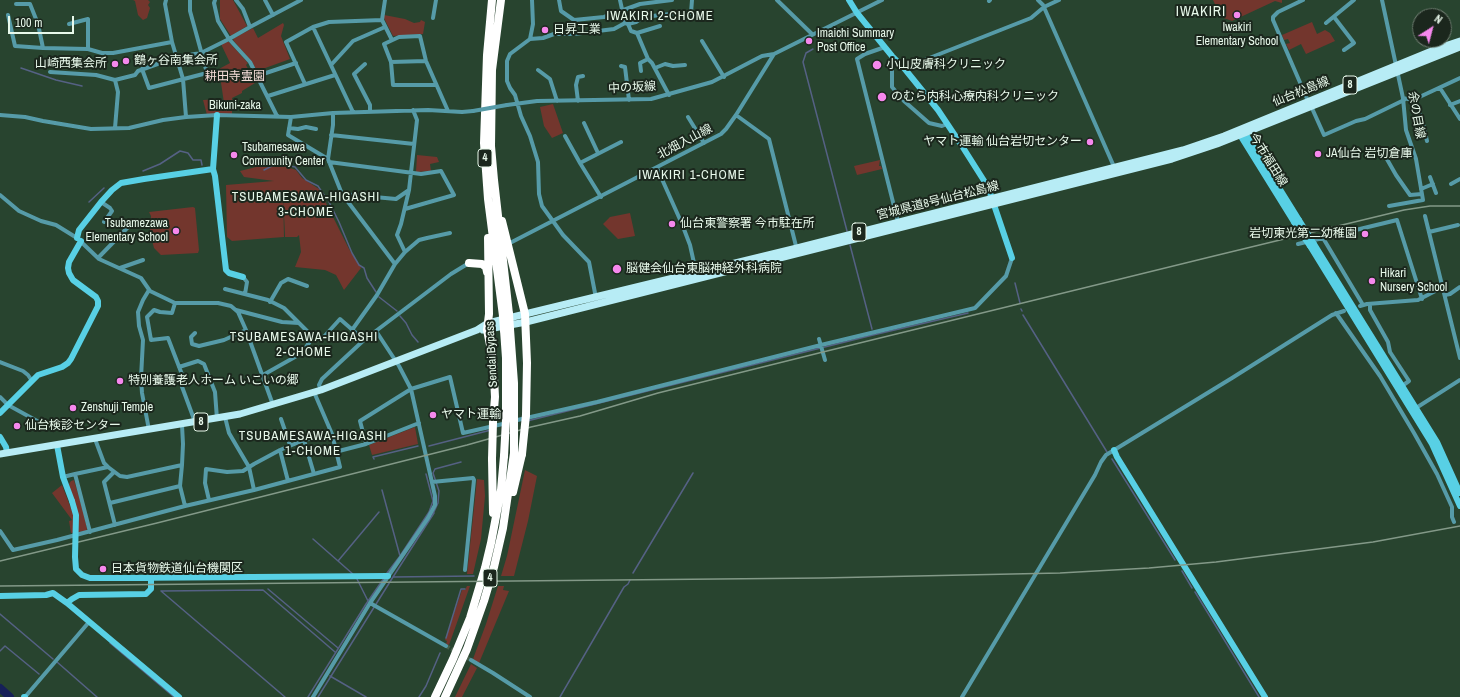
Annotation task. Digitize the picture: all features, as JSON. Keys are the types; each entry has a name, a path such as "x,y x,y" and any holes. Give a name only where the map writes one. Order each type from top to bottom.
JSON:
{"highway":[{"name":"Sendai Bypass","path":"446,697 467,649 484,601 503,528 518,453 510,419 506,358 506,315 484,143 484,101 492,0"},
{"name":"Sendai Bypass","path":"492,199 492,70 501,0"},
{"path":"492,199 508,244 526,318 526,415 518,453"},
{"path":"492,199 488,274 488,326 493,360 495,397 492,459 494,526"},
{"path":"469,263 489,252"},
{"path":"469,263 482,264 486,267 488,274"},
{"name":"Sendai Bypass","path":"435,697 470,618 485,568 501,490 504,456 510,419"}],"main road":[{"name":"仙台松島線","path":"1241,132 1396,69 1460,41"},
{"name":"仙台松島線","path":"1396,69 1460,47"},
{"name":"宮城県道8号仙台松島線","path":"3,453 195,423 273,405 318,391 488,326 797,251 1116,170 1172,158 1214,145 1241,132"},
{"name":"宮城県道8号仙台松島線","path":"599,300 696,272 797,251 898,222 993,202"}],"street":[{"path":"166,0 165,4 172,42 183,79 186,117"},
{"path":"142,69 149,88 206,73 190,11 190,0"},
{"path":"215,0 214,3 218,21 229,39 250,62 277,116"},
{"path":"236,0 243,10 250,27"},
{"path":"265,0 273,15"},
{"path":"50,72 96,75 115,80 135,75 138,70 177,57 201,53 273,15 294,2 301,0"},
{"path":"385,0 382,20 392,40"},
{"path":"433,18 436,0"},
{"path":"530,40 533,24 532,0"},
{"path":"559,0 561,11 574,20 604,17 640,4 672,0"},
{"path":"620,0 622,11 631,31 638,33 660,26"},
{"path":"599,300 595,293 589,262 563,235 542,206 538,187 538,162 515,95 507,82 507,61 510,54 530,40 543,38 554,34 574,34 614,29 636,22 643,17 691,13 692,0"},
{"path":"777,0 812,34"},
{"path":"366,444 360,421 411,389 450,377 462,433 597,402 975,308 1006,276 1012,258 988,187 947,124 904,68 892,56 857,13 849,0"},
{"path":"774,54 882,0"},
{"path":"1038,0 1044,7 1116,170"},
{"path":"904,68 1031,18 1044,7 1059,0"},
{"path":"1303,0 1278,12 1273,17 1273,20 1324,135 1356,121 1365,119 1404,99 1413,100 1427,92 1440,88 1460,78"},
{"path":"1326,23 1352,0"},
{"name":"余の目線","path":"1383,1 1396,69 1404,99 1406,130 1416,159 1421,191"},
{"path":"16,4 30,4 38,24 43,48"},
{"path":"8,15 15,46 88,49 102,53 113,53 172,42"},
{"path":"1334,17 1354,43 1344,50"},
{"path":"69,24 88,19 88,49"},
{"path":"305,84 286,42 313,27 328,22 382,20"},
{"path":"313,27 353,112"},
{"path":"330,65 353,41 385,27"},
{"path":"638,33 648,60 655,68 668,95"},
{"path":"436,85 393,85 391,62 384,44 399,37 420,36 426,61 448,111"},
{"path":"702,41 724,77"},
{"path":"885,47 865,54 857,60 898,222"},
{"name":"中の坂線","path":"472,110 518,103 651,99 712,82 762,56 774,54"},
{"name":"北畑入山線","path":"508,244 721,134 736,115 774,54"},
{"path":"892,56 892,87 904,101 929,123 942,126 947,124"},
{"path":"642,71 640,63 648,60"},
{"path":"391,62 426,61"},
{"path":"257,76 296,63"},
{"path":"365,64 354,74 370,105 370,112"},
{"path":"655,68 665,64 673,66 685,65"},
{"path":"621,66 625,67 629,100"},
{"path":"538,70 550,79 557,101"},
{"path":"268,96 335,75"},
{"path":"578,100 576,85 578,77 583,76"},
{"path":"115,80 118,92 115,128"},
{"path":"1440,88 1460,119"},
{"path":"1413,100 1422,119 1427,141"},
{"path":"1450,105 1460,101"},
{"path":"404,252 396,235 405,209 409,190 417,120 413,110"},
{"name":"Bikuni-zaka","path":"0,115 25,117 91,128 129,128 162,120 217,115 291,117 353,112 413,110 462,112 472,110"},
{"path":"333,113 328,161 342,194 395,264"},
{"path":"217,115 213,170 215,176 226,270 229,273 243,277 246,282 245,294"},
{"path":"736,115 769,139 797,251"},
{"path":"688,116 704,143"},
{"path":"291,117 288,135 328,161 421,174 441,171 454,196 405,209"},
{"path":"584,123 598,153"},
{"path":"289,128 298,129 306,127 316,129"},
{"name":"今市福田線","path":"1241,132 1437,442 1460,493"},
{"path":"331,135 414,144"},
{"path":"565,136 600,197"},
{"path":"580,163 621,142"},
{"path":"1384,154 1410,195 1433,184"},
{"path":"657,168 690,245 696,272"},
{"path":"0,413 42,373 62,367 72,359 98,306 96,297 73,280 68,268 69,262 79,240 79,230 101,202 120,183 213,170"},
{"path":"1430,177 1436,193"},
{"path":"1451,184 1460,179"},
{"path":"342,194 396,199 409,190"},
{"path":"1388,206 1423,200 1421,191"},
{"path":"0,195 19,212 56,225 79,240 98,258 141,278 149,290 175,302 218,303 231,306 238,312 246,330 273,405"},
{"path":"101,202 112,211 104,222"},
{"path":"1425,216 1443,287 1447,295 1460,358"},
{"path":"1298,244 1397,220 1422,299"},
{"path":"98,258 132,223"},
{"path":"1429,232 1458,225"},
{"path":"352,330 377,295 395,264 404,252 419,240 450,234"},
{"path":"1322,238 1361,305 1422,299 1443,287"},
{"name":"今市福田線","path":"1312,245 1432,444 1460,506"},
{"path":"120,268 143,260"},
{"path":"0,531 13,550 90,532 185,506 254,490 340,467 335,452 332,434 318,391 322,379 364,340 469,263"},
{"path":"270,302 281,283 288,279 307,286"},
{"path":"1447,295 1458,288 1460,294"},
{"path":"225,289 270,302 284,308 313,337 321,340 340,319 364,340"},
{"path":"149,290 138,312 138,326 143,340 142,393 149,430"},
{"path":"175,302 172,313 154,310 146,317 151,340 168,338 183,377 181,384 195,423"},
{"path":"1370,304 1370,310 1388,342 1390,352 1409,381 1402,386"},
{"path":"236,310 282,322 299,323"},
{"path":"962,697 1095,475 1103,458 1336,313 1344,311"},
{"path":"1336,313 1380,376 1414,433 1437,474 1452,507 1452,517 1454,522"},
{"path":"194,333 191,337 192,344 199,346 224,340 246,330"},
{"path":"313,697 387,576 428,518 435,505 434,481 411,389 396,361 376,331"},
{"path":"263,375 302,354 313,337"},
{"path":"819,339 825,360"},
{"path":"179,367 198,361 204,364 214,392 217,419"},
{"path":"1,364 23,371 32,381"},
{"path":"1416,408 1460,380"},
{"path":"0,397 8,405 40,422 52,423"},
{"path":"225,417 229,433 249,467 254,490"},
{"path":"281,419 290,445"},
{"path":"335,452 366,444 419,423"},
{"path":"182,425 183,444 180,486 185,506"},
{"path":"209,500 205,483 206,469 226,472 243,471 290,445 304,440 332,434"},
{"path":"0,437 6,447 3,453"},
{"path":"95,439 104,463 114,472 127,477 182,465"},
{"path":"304,440 314,474"},
{"path":"57,445 63,477 76,515 76,569 82,575 90,578 387,576"},
{"path":"280,450 288,481"},
{"path":"1114,450 1265,697"},
{"path":"63,477 108,467"},
{"path":"114,472 104,482 115,525"},
{"path":"75,474 90,532"},
{"path":"434,481 473,478 474,480 465,570"},
{"path":"110,504 180,486"},
{"path":"67,603 72,598 79,595 146,594 151,589 151,578"},
{"path":"0,596 46,595 53,593 179,697"},
{"path":"370,603 446,646"},
{"path":"24,697 89,622"},
{"path":"471,660 530,697"}],"green space":[{"path":"133,0 148,0 150,2 148,5 150,8 147,18 143,20 138,15 135,1"},
{"path":"220,0 233,0 247,26 231,36 220,19"},
{"name":"Iwakiri Elementary School","path":"1213,0 1282,0 1282,3 1275,1 1232,21 1221,17"},
{"path":"384,15 405,19 414,23 420,22 421,20 425,22 423,34 393,36"},
{"path":"1312,22 1317,34 1325,30 1330,33 1335,41 1306,54 1301,44 1289,50 1286,44 1290,43 1288,39 1284,40 1282,35"},
{"path":"283,23 284,25 281,36 290,59 257,71 252,62 233,40 234,38 253,28 258,38"},
{"name":"耕田寺霊園","path":"229,42 248,63 246,65 255,83 242,91 242,93 232,98 233,103 226,104 232,105 232,114 207,115 203,100 221,99 224,103 219,69 230,63 221,44"},
{"path":"553,104 563,133 552,138 544,126 540,107"},
{"path":"417,155 437,157 439,162 430,164 431,171 416,172"},
{"path":"880,160 879,166 881,166 882,169 857,175 854,166"},
{"path":"268,164 279,164 296,170 302,178 319,189 349,249 361,268 344,290 336,275 325,270 295,267 301,252 299,235 297,237 285,237 283,192 284,237 232,241 227,237 226,185 274,181 244,177 240,171"},
{"path":"195,208 198,253 161,255 154,248 150,232 151,216 149,212"},
{"path":"630,213 635,236 618,239 603,224 610,217"},
{"path":"415,427 418,444 372,455 369,445"},
{"path":"525,470 537,476 528,521 514,576 501,576 507,556"},
{"path":"477,479 484,480 485,496 481,539 473,574 467,574"},
{"path":"74,480 87,529 86,531 71,533 69,521 72,520 52,493 62,485 72,511 69,484"},
{"path":"467,586 470,586 449,645 446,644 447,641 445,640 462,590 465,590"},
{"path":"498,586 504,586 503,590 509,591 479,663 473,659"},
{"path":"471,664 477,668 462,697 455,697"}],"waterway":[{"path":"813,49 806,53 803,62 847,231"},
{"path":"21,68 56,80 82,86"},
{"path":"143,171 160,164 180,151 188,153 193,160 201,160 202,165"},
{"path":"264,170 278,163 295,167 306,180 318,186 324,195"},
{"path":"89,202 104,188"},
{"path":"329,202 352,253 359,265 364,268 367,278 376,292"},
{"path":"850,245 872,329"},
{"path":"1015,283 1020,303"},
{"path":"379,297 397,311"},
{"path":"527,421 873,335 968,313"},
{"path":"1023,315 1107,452"},
{"path":"400,316 418,342"},
{"path":"429,446 491,430"},
{"path":"374,459 373,457 418,446"},
{"path":"1112,459 1175,560"},
{"path":"433,514 438,503 439,491 433,473 435,469 461,462"},
{"path":"633,573 693,473"},
{"path":"400,556 429,512 433,501 426,474"},
{"path":"382,490 400,556 387,573"},
{"path":"338,561 379,512"},
{"path":"434,513 393,577 474,576"},
{"path":"313,539 354,575"},
{"path":"1182,571 1192,588"},
{"path":"318,697 393,577"},
{"path":"308,697 384,578"},
{"path":"357,579 368,601"},
{"path":"560,697 624,587 630,580"},
{"path":"268,589 338,648"},
{"path":"446,638 461,589 465,589"},
{"path":"161,591 263,590 335,652"},
{"path":"161,591 285,697"},
{"path":"1195,592 1259,697"},
{"path":"0,614 53,659"},
{"path":"110,643 174,697"},
{"path":"0,651 5,646 39,674"},
{"path":"419,697 426,686 440,653"},
{"path":"57,662 97,697"},
{"path":"330,676 366,697"},
{"path":"0,688 10,697"}],"tunnel":[{"path":"446,646 471,660"}],"railway":[{"path":"0,561 467,445 531,427 580,416 658,393 1214,256 1404,210 1430,206 1460,206"},
{"path":"0,586 821,578 1060,573 1149,568 1216,562 1373,542 1460,526"}],"place":[{"name":"Iwakiri Elementary School","path":"1237,15"},
{"name":"日昇工業","path":"545,30"},
{"name":"Imaichi Summary Post Office","path":"809,41"},
{"name":"鶴ヶ谷南集会所","path":"126,61"},
{"name":"山崎西集会所","path":"115,64"},
{"name":"小山皮膚科クリニック","path":"877,65"},
{"name":"のむら内科心療内科クリニック","path":"882,97"},
{"name":"ヤマト運輸 仙台岩切センター","path":"1090,142"},
{"name":"JA仙台 岩切倉庫","path":"1318,154"},
{"name":"Tsubamesawa Community Center","path":"234,155"},
{"name":"仙台東警察署 今市駐在所","path":"672,224"},
{"name":"Tsubamezawa Elementary School","path":"176,231"},
{"name":"岩切東光第二幼稚園","path":"1365,234"},
{"name":"脳健会仙台東脳神経外科病院","path":"617,269"},
{"name":"Hikari Nursery School","path":"1372,281"},
{"name":"特別養護老人ホーム いこいの郷","path":"120,381"},
{"name":"Zenshuji Temple","path":"73,408"},
{"name":"ヤマト運輸","path":"433,415"},
{"name":"仙台検診センター","path":"17,426"},
{"name":"日本貨物鉄道仙台機関区","path":"103,569"}],"district":[{"name":"IWAKIRI","path":"1201,12"},
{"name":"IWAKIRI 2-CHOME","path":"660,17"},
{"name":"IWAKIRI 1-CHOME","path":"692,176"},
{"name":"TSUBAMESAWA-HIGASHI 3-CHOME","path":"306,206"},
{"name":"TSUBAMESAWA-HIGASHI 2-CHOME","path":"304,346"},
{"name":"TSUBAMESAWA-HIGASHI 1-CHOME","path":"313,444"}]}
